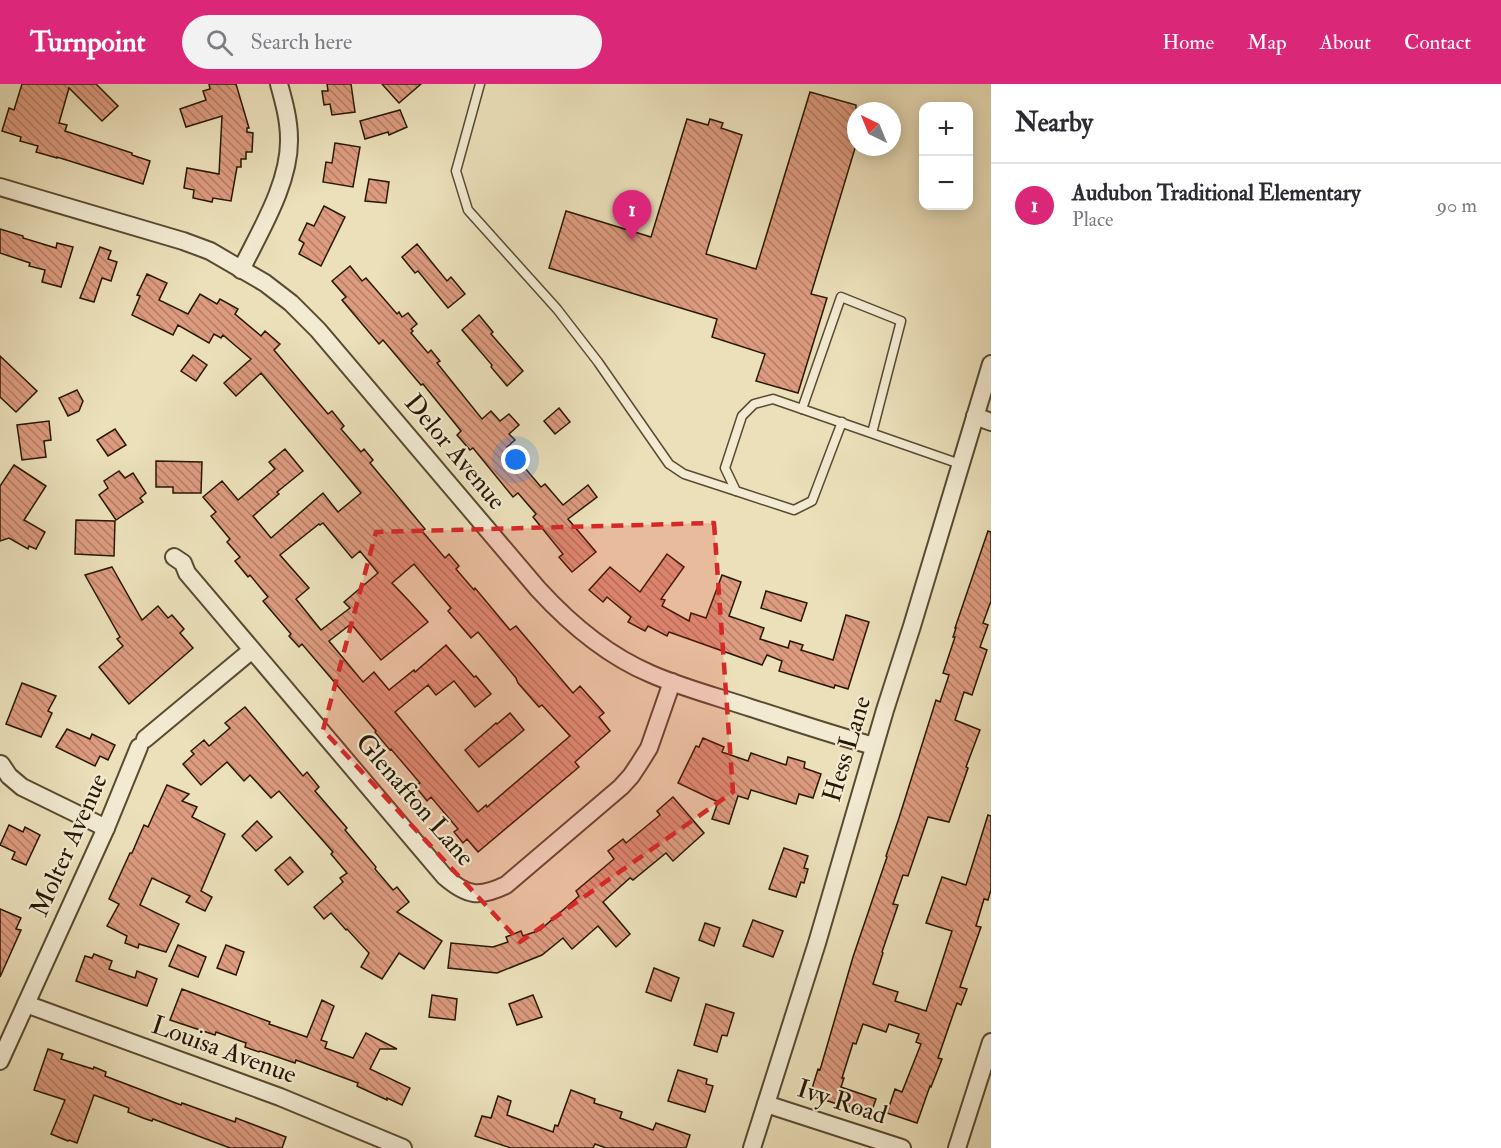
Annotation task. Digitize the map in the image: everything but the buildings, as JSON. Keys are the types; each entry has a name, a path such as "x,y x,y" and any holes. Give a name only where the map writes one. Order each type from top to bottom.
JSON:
{"street":[{"path":"241,270 285,173 289,139 286,110 279,84"},
{"name":"Delor Avenue","path":"0,187 183,241 210,251 265,283 291,303 318,330 558,611 589,639 650,674 874,746"},
{"name":"Hess Lane","path":"752,1148 817,943 960,464 975,416 986,396 991,364"},
{"path":"975,416 991,422"},
{"name":"Glenafton Lane","path":"174,557 183,563 187,573 445,877 466,892 493,891 506,885 631,776 649,747 672,682"},
{"name":"Molter Avenue","path":"0,1061 142,743 252,650"},
{"path":"1,764 9,776 22,787 105,828"},
{"name":"Louisa Avenue","path":"26,1004 280,1097 403,1148"},
{"path":"957,1148 991,1042"},
{"name":"Ivy Road","path":"766,1104 902,1148"}],"lane":[{"path":"480,84 456,171 468,210 557,309 598,362 669,464 684,474 794,510 812,501 842,422"},
{"path":"802,409 841,297 901,321 872,433"},
{"path":"736,491 725,468 742,416 754,404 773,399 960,464"}],"highlighted area":[{"path":"714,523 733,792 520,942 323,730 376,532"}],"place":[{"name":"Audubon Traditional Elementary","path":"632,240"}]}
